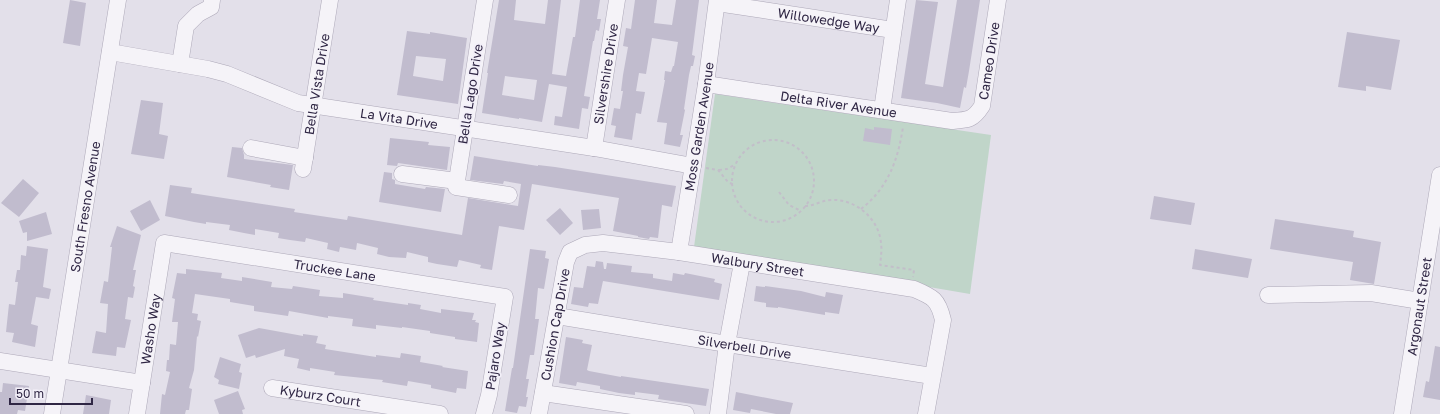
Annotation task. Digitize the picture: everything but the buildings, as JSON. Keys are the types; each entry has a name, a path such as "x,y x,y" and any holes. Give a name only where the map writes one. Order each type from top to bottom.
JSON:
{"street":[{"name":"South Fresno Avenue","path":"52,414 118,0"},
{"path":"180,64 186,26 198,14 211,7 212,0"},
{"name":"Bella Vista Drive","path":"251,148 304,163 330,0"},
{"name":"Bella Lago Drive","path":"456,184 485,0"},
{"name":"Silvershire Drive","path":"594,148 616,0"},
{"path":"882,110 898,0"},
{"name":"Cameo Drive","path":"971,118 982,106 998,0"},
{"name":"Willowedge Way","path":"717,2 893,30"},
{"name":"Moss Garden Avenue","path":"679,252 706,84 717,2"},
{"name":"La Vita Drive","path":"110,52 227,74 298,103 313,106 594,148 693,166"},
{"name":"Delta River Avenue","path":"706,84 952,121 971,118"},
{"path":"402,174 509,195"},
{"name":"Argonaut Street","path":"1402,414 1420,301 1434,246 1440,175"},
{"name":"Walbury Street","path":"585,245 603,242 679,252 742,263 912,288 928,295 939,306 942,320 932,376"},
{"name":"Truckee Lane","path":"164,243 505,297"},
{"name":"Washo Way","path":"137,414 164,243"},
{"name":"Cushion Cap Drive","path":"539,414 566,262 570,252 585,245"},
{"path":"718,414 727,344 742,263"},
{"path":"1268,295 1371,293 1420,301"},
{"name":"Pajaro Way","path":"484,414 489,395 505,297"},
{"name":"Silverbell Drive","path":"557,316 932,376"},
{"path":"0,361 142,383"},
{"path":"926,414 932,376"},
{"name":"Kyburz Court","path":"272,388 440,414"},
{"path":"543,393 686,414"}],"path":[{"path":"861,209 883,187 889,177 898,154 906,113"},
{"path":"693,166 718,170 727,169 734,165 750,146 761,141 773,139 785,141 796,147 805,155 811,166 814,178 813,190 808,202 801,211 790,218 777,222 764,221 752,216 742,208 734,196 732,184 734,165"},
{"path":"718,170 728,182 732,184"},
{"path":"779,192 789,205 801,211"},
{"path":"805,206 824,200 834,199 844,201 861,209 874,222 880,235 882,250 880,265 914,270 912,288"}],"green space":[{"path":"715,94 991,135 970,294 694,247"}]}
